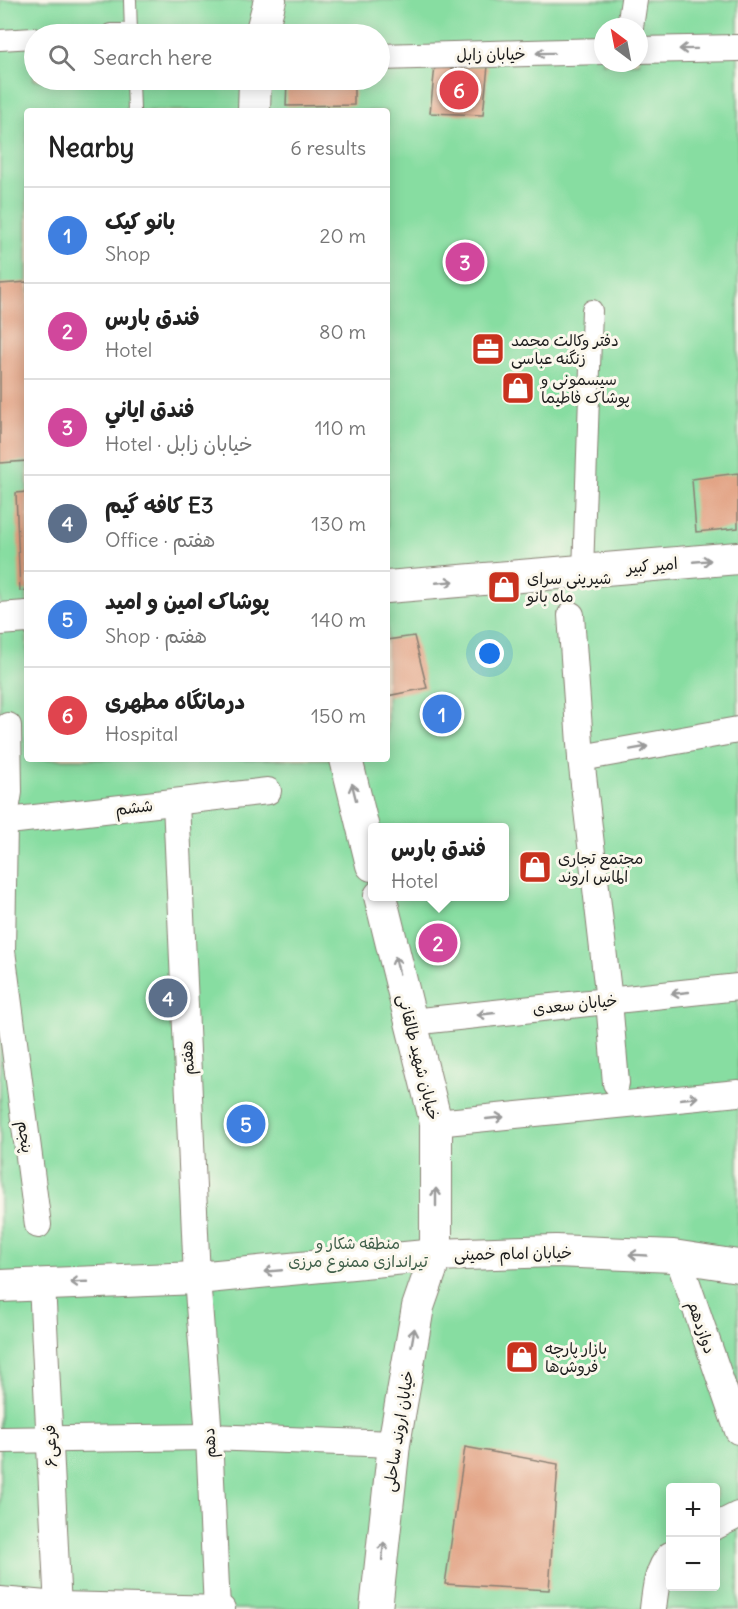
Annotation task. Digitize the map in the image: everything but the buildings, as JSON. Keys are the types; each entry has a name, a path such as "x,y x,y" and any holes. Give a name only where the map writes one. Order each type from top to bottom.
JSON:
{"street":[{"path":"264,24 270,0"},
{"path":"631,18 634,0"},
{"path":"0,40 24,39"},
{"path":"648,50 738,48"},
{"name":"خیابان زابل","path":"390,57 594,51"},
{"path":"254,108 255,90"},
{"path":"583,571 592,310"},
{"name":"امیر کبیر","path":"390,587 738,558"},
{"path":"571,615 581,758 609,1001 616,1083"},
{"path":"0,619 24,617"},
{"name":"پنجم","path":"8,726 9,792 2,822 1,951 38,1225"},
{"path":"581,758 738,730"},
{"path":"347,762 368,849"},
{"name":"ششم","path":"2,822 268,791"},
{"name":"هفتم","path":"176,802 197,1278"},
{"name":"خیابان شهيد طالقانی","path":"381,901 436,1124 436,1255"},
{"name":"خیابان سعدی","path":"411,1022 738,987"},
{"path":"436,1124 738,1093"},
{"name":"خیابان امام خمینی","path":"0,1286 197,1278 436,1255 556,1251 678,1257 738,1266"},
{"name":"خیابان اروند ساحلی","path":"376,1609 394,1444 418,1307 436,1255"},
{"name":"دوازدهم","path":"678,1257 738,1431"},
{"name":"دهم","path":"197,1278 219,1609"},
{"name":"فرعی۶","path":"42,1284 58,1607"},
{"path":"0,1440 209,1437 394,1444"},
{"path":"720,1524 738,1515"},
{"path":"652,1609 657,1583 666,1559"},
{"path":"0,1600 58,1607 219,1609"}],"lane":[{"path":"130,0 131,24"},
{"path":"133,90 134,108"}],"green space":[{"name":"منطقه شکار و تیراندازی ممنوع مرزی","path":"0,0 738,0 738,1609 0,1609"}],"place":[{"name":"درمانگاه مطهری","path":"459,90"},
{"name":"فندق اياني","path":"465,262"},
{"name":"دفتر وکالت محمد زنگنه عباسی","path":"488,349"},
{"name":"سیسمونی و پوشاک فاطیما","path":"518,388"},
{"name":"شیرینی سرای ماه بانو","path":"504,587"},
{"name":"بانو کیک","path":"442,714"},
{"name":"مجتمع تجاری الماس اروند","path":"535,867"},
{"name":"فندق بارس","path":"438,943"},
{"name":"کافه گیم E3","path":"168,998"},
{"name":"پوشاک‌ امین و امید","path":"246,1124"},
{"name":"بازار پارچه فروش‌ها","path":"522,1357"}]}
